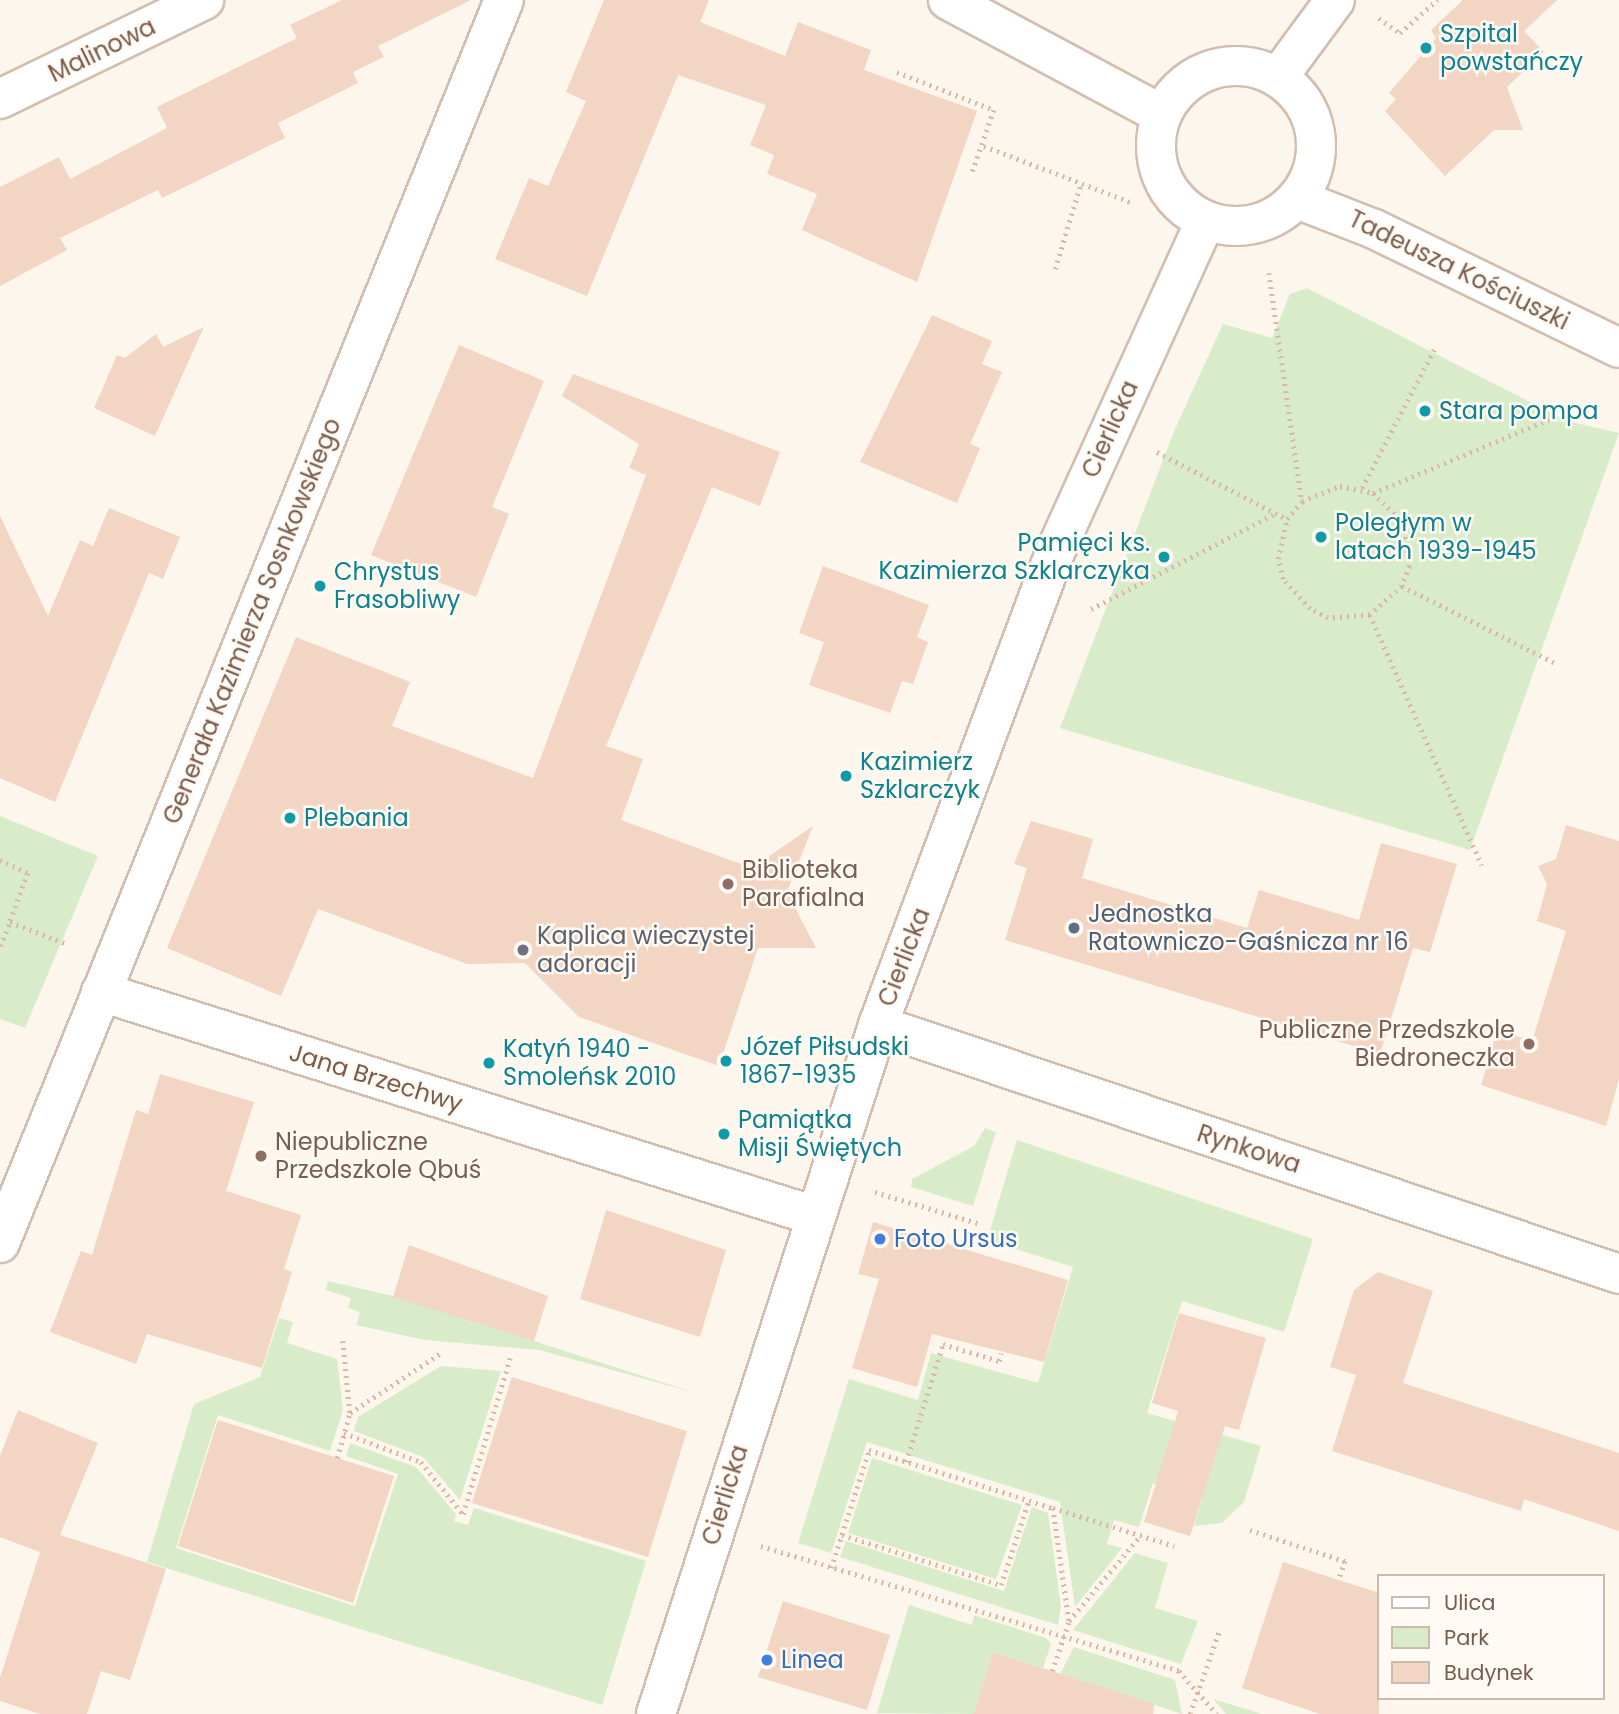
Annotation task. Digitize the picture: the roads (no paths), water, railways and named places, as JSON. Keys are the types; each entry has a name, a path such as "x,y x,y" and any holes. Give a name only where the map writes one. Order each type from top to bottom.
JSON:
{"street":[{"name":"Malinowa","path":"0,99 204,0"},
{"name":"Generała Kazimierza Sosnkowskiego","path":"0,1242 504,0"},
{"path":"948,0 1161,114"},
{"path":"1279,76 1335,0"},
{"path":"1253,66 1279,76 1303,101 1316,133 1314,168 1297,199 1254,225 1206,220 1179,203 1161,177 1155,145 1161,114 1176,91 1212,70 1253,66"},
{"name":"Tadeusza Kościuszki","path":"1297,199 1374,229 1619,348"},
{"name":"Cierlicka","path":"656,1714 812,1215 878,1025 1056,550 1206,220"},
{"name":"Jana Brzechwy","path":"101,992 812,1215"},
{"name":"Rynkowa","path":"878,1025 1619,1273"}],"place":[{"name":"Szpital powstańczy","path":"1426,48"},
{"name":"Stara pompa","path":"1425,411"},
{"name":"Poległym w latach 1939-1945","path":"1321,537"},
{"name":"Pamięci ks. Kazimierza Szklarczyka","path":"1164,557"},
{"name":"Chrystus Frasobliwy","path":"320,586"},
{"name":"Kazimierz Szklarczyk","path":"846,776"},
{"name":"Plebania","path":"290,818"},
{"name":"Biblioteka Parafialna","path":"728,884"},
{"name":"Jednostka Ratowniczo-Gaśnicza nr 16","path":"1074,928"},
{"name":"Kaplica wieczystej adoracji","path":"523,950"},
{"name":"Publiczne Przedszkole Biedroneczka","path":"1529,1044"},
{"name":"Józef Piłsudski 1867-1935","path":"726,1061"},
{"name":"Katyń 1940 - Smoleńsk 2010","path":"489,1063"},
{"name":"Pamiątka Misji Świętych","path":"724,1134"},
{"name":"Niepubliczne Przedszkole Qbuś","path":"261,1156"},
{"name":"Foto Ursus","path":"880,1239"},
{"name":"Linea","path":"767,1660"}]}
